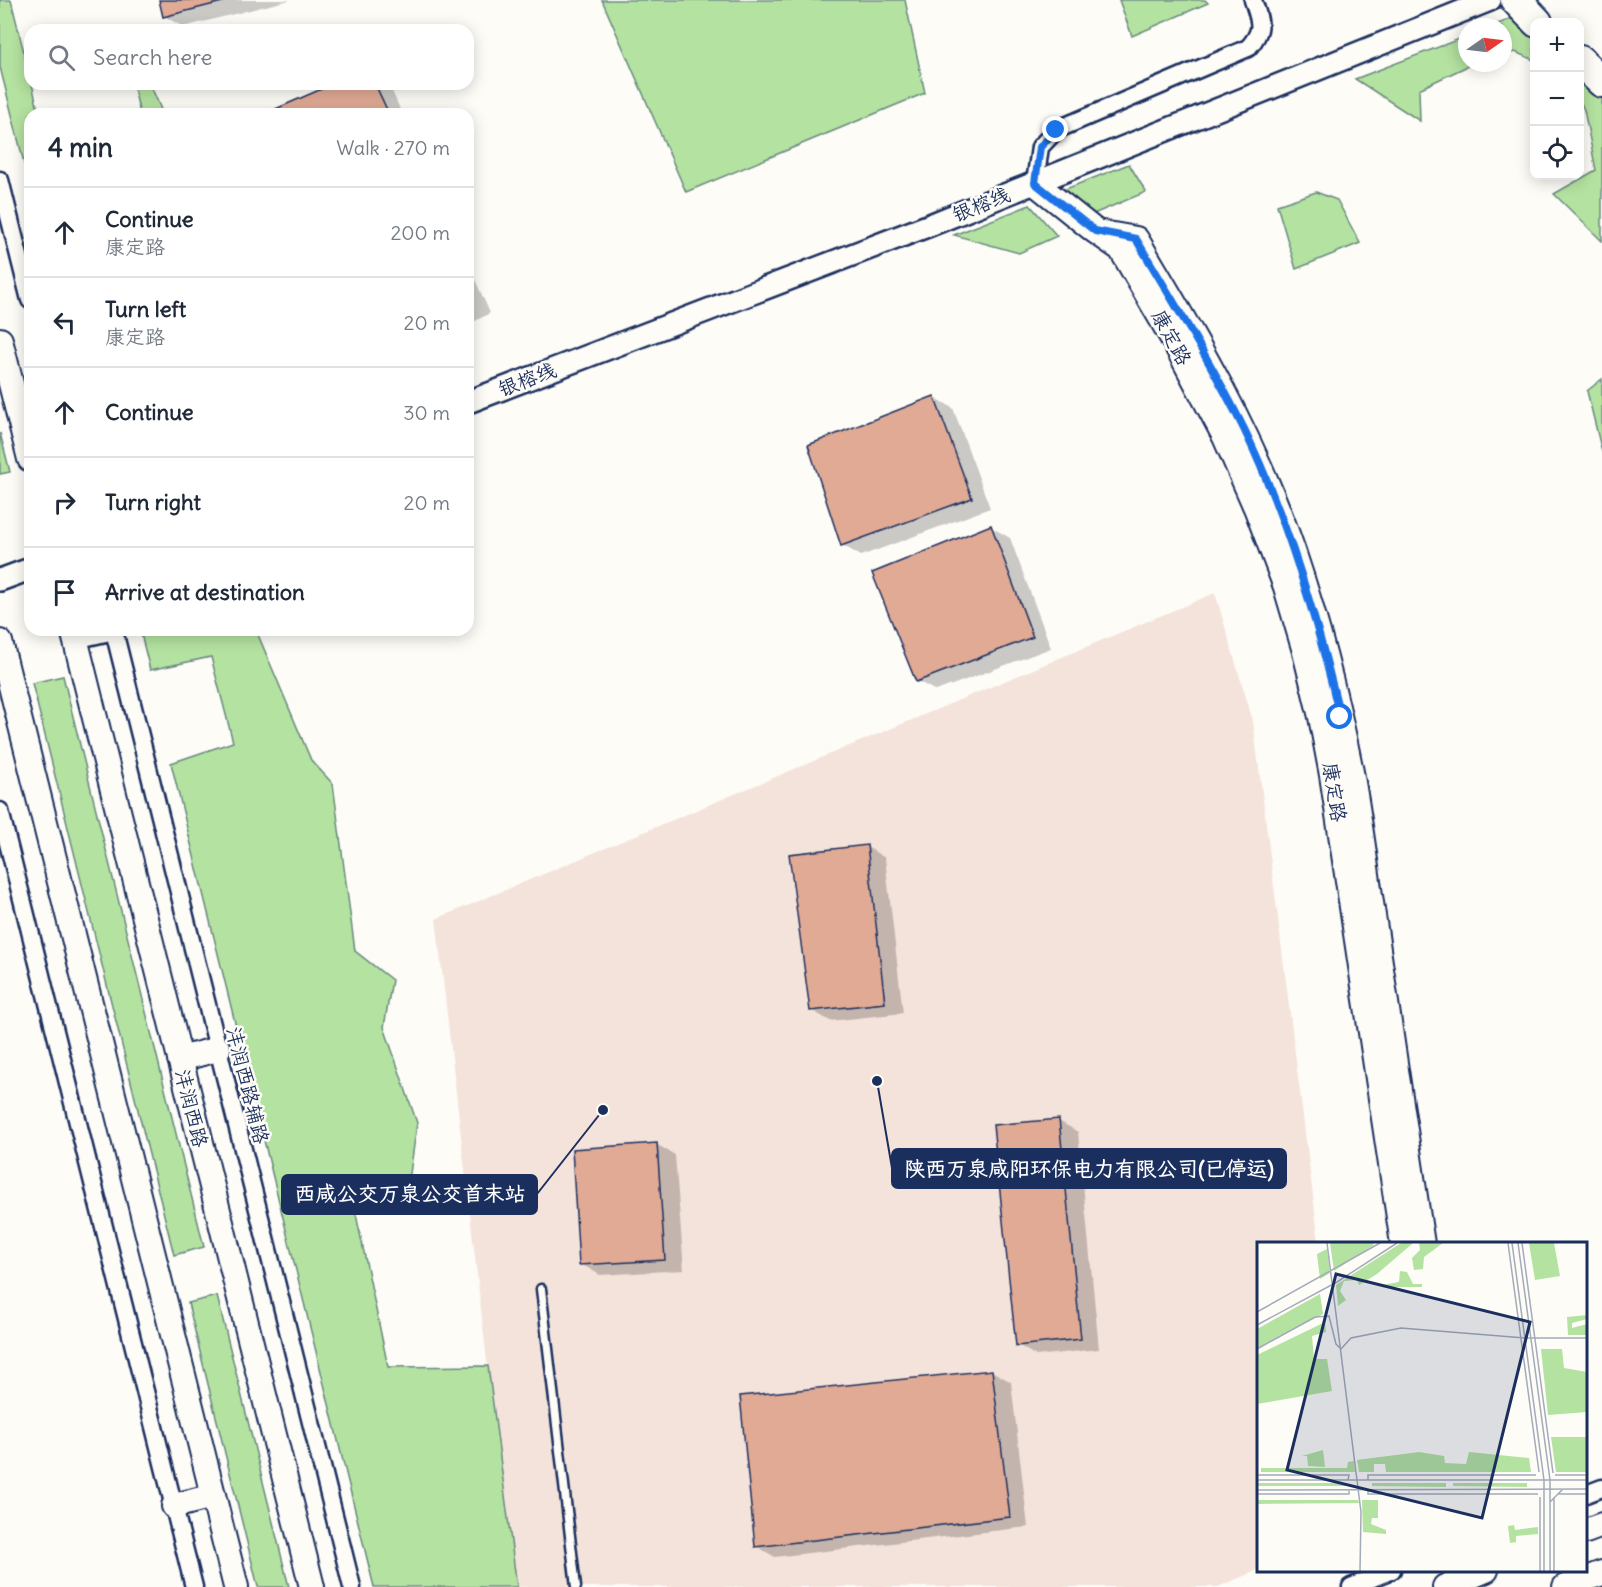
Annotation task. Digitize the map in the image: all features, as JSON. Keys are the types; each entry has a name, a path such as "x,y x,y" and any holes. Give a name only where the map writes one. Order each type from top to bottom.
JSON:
{"highway":[{"path":"1516,0 1533,18"},
{"path":"1584,65 1602,82"}],"main road":[{"path":"1035,183 1095,231"},
{"name":"康定路","path":"1095,231 1121,249 1226,437 1282,576 1304,648 1332,775 1402,1242"},
{"name":"康定路","path":"1095,231 1136,239 1244,430 1293,550 1327,661 1352,780 1422,1242"},
{"path":"0,340 24,435"},
{"name":"沣润西路","path":"74,636 312,1587"},
{"path":"1,653 236,1587"},
{"path":"180,1059 218,1049"},
{"path":"174,1506 213,1496"},
{"path":"1587,1531 1602,1525"},
{"path":"1565,1587 1602,1572"}],"street":[{"path":"1035,183 1040,147 1056,130 1248,48 1258,36 1260,22 1253,0"},
{"name":"银榕线","path":"474,400 919,229 1491,0"},
{"path":"0,180 24,276"},
{"path":"0,580 24,571"},
{"name":"沣润西路辅路","path":"115,636 352,1587"},
{"path":"0,811 194,1587"},
{"path":"1587,1494 1602,1488"},
{"path":"1351,1587 1387,1572"}],"lane":[{"path":"541,1289 576,1587"}],"shaded area":[{"path":"1215,593 1253,721 1319,1242 1257,1242 1257,1570 1218,1587 513,1587 436,919"}],"green space":[{"path":"0,0 11,0 24,53 24,90 33,90 38,108 24,108 24,163 0,67"},
{"path":"602,0 905,0 925,93 686,192"},
{"path":"1119,0 1205,0 1208,3 1132,36"},
{"path":"1516,17 1530,31 1530,58 1512,53 1512,19"},
{"path":"1458,39 1458,71 1419,89 1420,121 1355,79"},
{"path":"1584,81 1602,99 1602,241 1554,194 1578,180 1584,180 1584,177 1596,170 1584,110"},
{"path":"134,90 153,90 160,108 139,108"},
{"path":"1129,164 1146,192 1079,220 1053,194"},
{"path":"1316,192 1337,200 1360,243 1296,269 1277,205"},
{"path":"1030,205 1057,236 1019,253 954,235"},
{"path":"1602,379 1602,452 1587,391"},
{"path":"0,433 10,472 0,474"},
{"path":"142,636 259,636 311,760 333,784 355,951 392,980 384,1027 417,1123 409,1181 353,1200 388,1367 488,1366 517,1587 374,1587 171,763 233,742 211,657 150,670"},
{"path":"63,676 204,1247 174,1255 32,683"},
{"path":"217,1296 289,1587 258,1587 188,1303"}],"building":[{"path":"159,0 230,0 163,17"},
{"path":"319,90 378,90 386,108 278,108"},
{"path":"934,396 972,498 841,546 808,445"},
{"path":"991,525 1033,637 916,682 872,573"},
{"path":"867,845 885,1003 810,1011 789,854"},
{"path":"1059,1119 1081,1339 1016,1346 993,1125"},
{"path":"657,1143 665,1260 579,1265 572,1149"},
{"path":"992,1370 1010,1517 755,1547 740,1396"}],"place":[{"name":"陕西万泉咸阳环保电力有限公司(已停运)","path":"877,1081"},
{"name":"西咸公交万泉公交首末站","path":"603,1110"}],"route":[{"path":"1056,130 1040,147 1035,183 1095,231 1136,239 1177,307 1244,430 1271,494 1293,550 1311,606 1340,717"}]}
